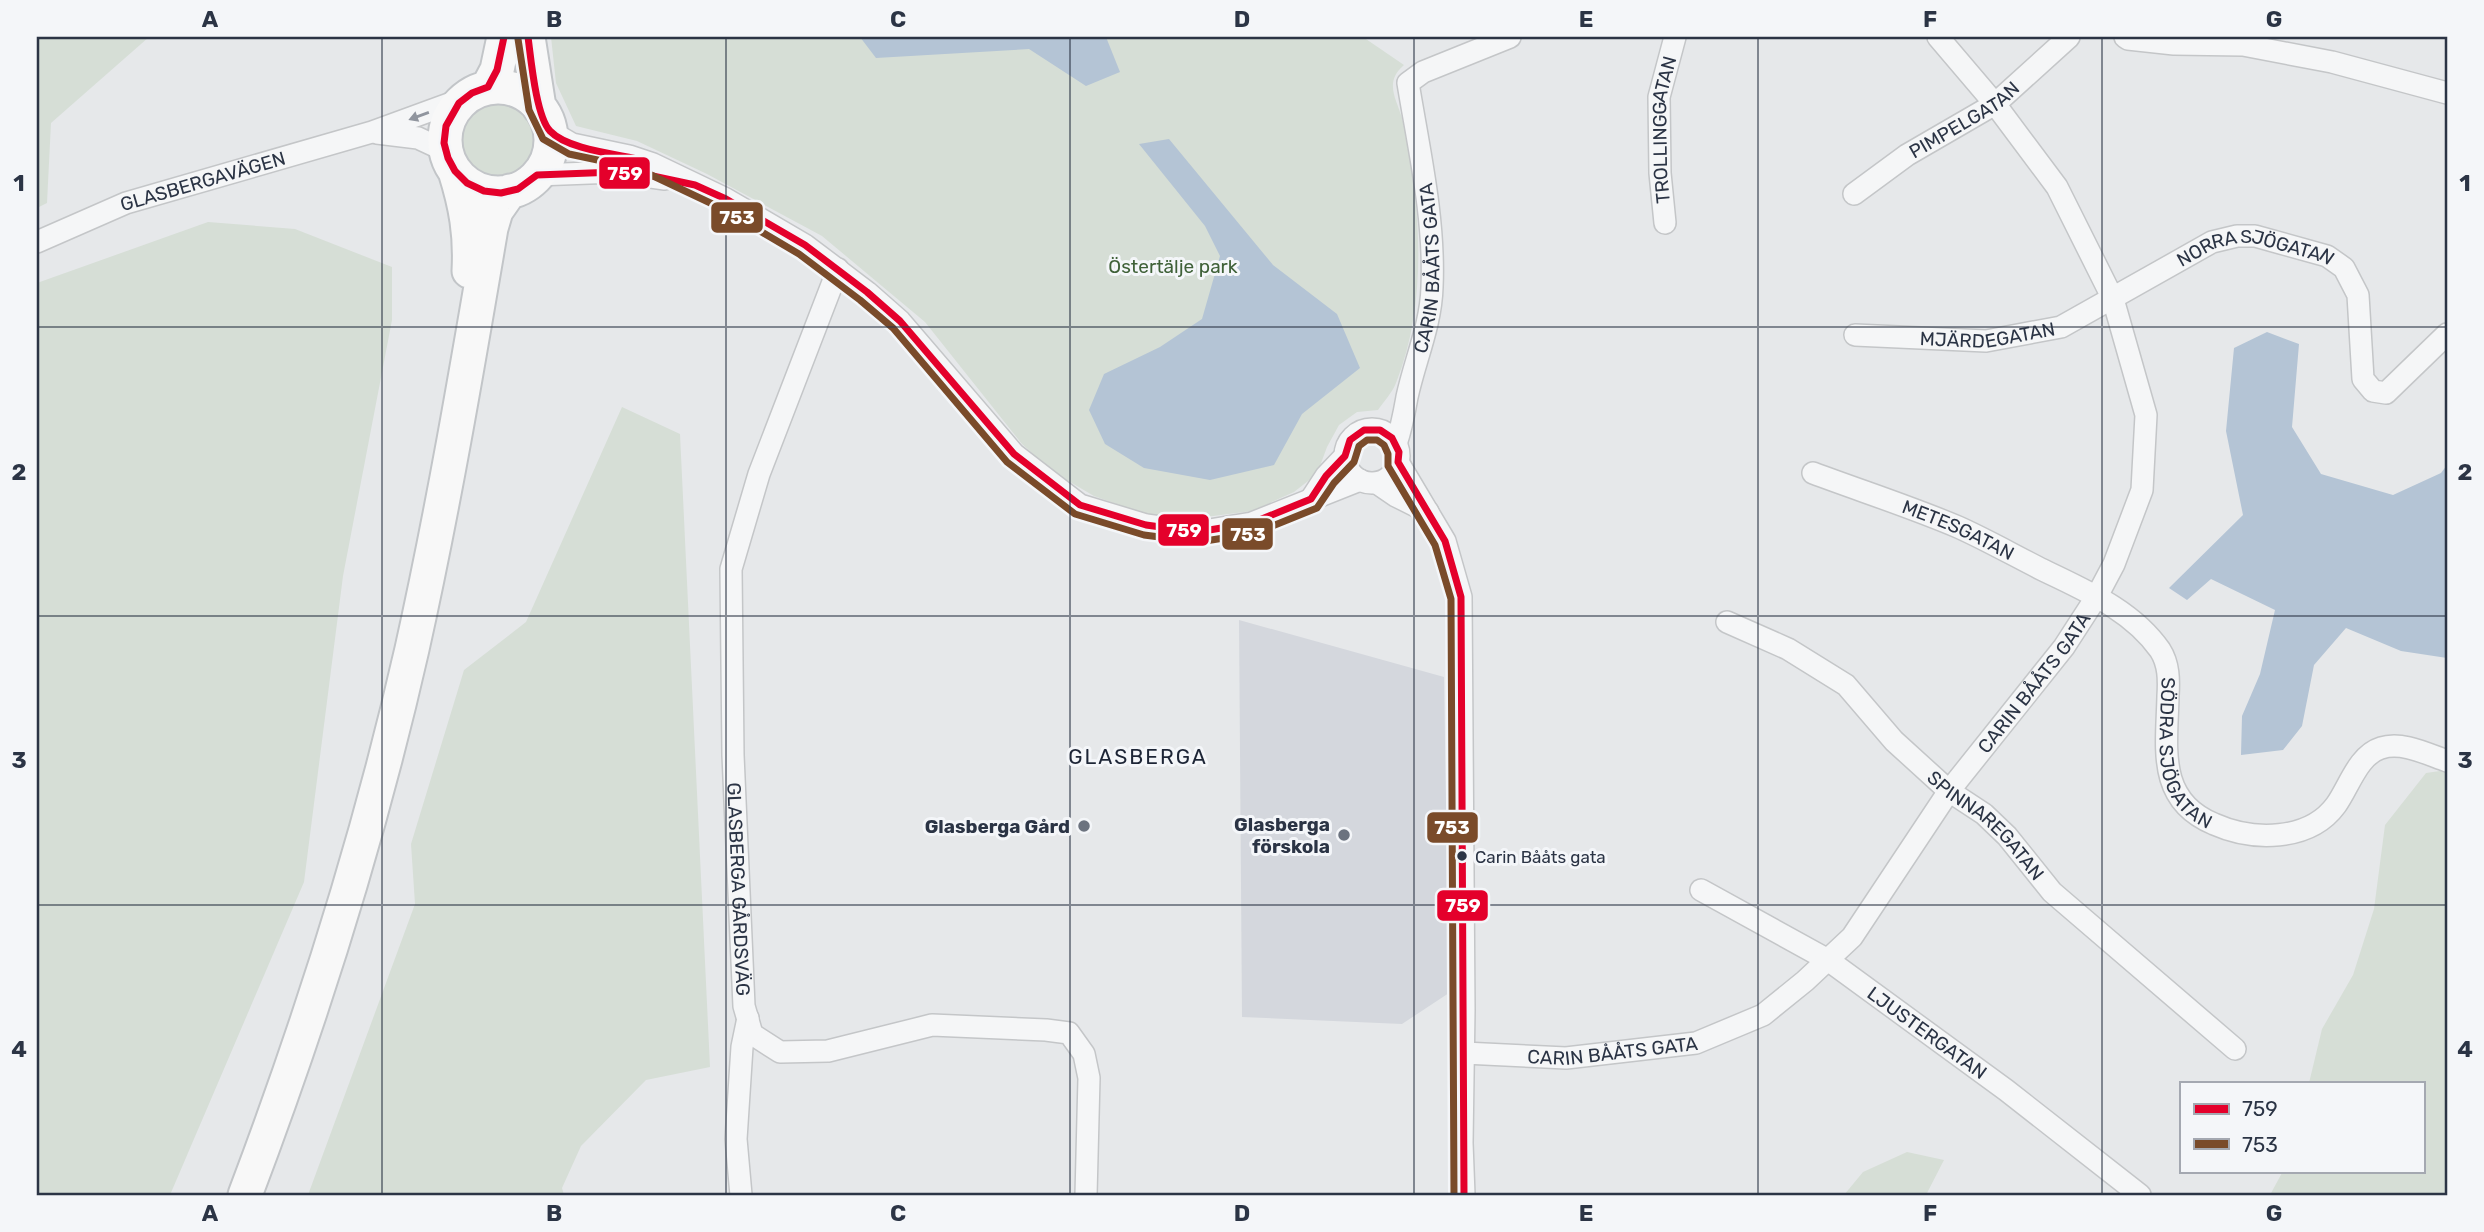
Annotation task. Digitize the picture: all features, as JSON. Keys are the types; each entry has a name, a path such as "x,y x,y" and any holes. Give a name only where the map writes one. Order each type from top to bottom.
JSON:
{"main road":[{"path":"463,389 471,248 467,207 450,161 445,134 449,117 497,70 504,37"},
{"path":"244,1195 271,1125 317,987 376,793 439,522 491,228 496,211 524,183 550,150 528,37"},
{"path":"476,92 516,90 545,119"},
{"path":"450,161 467,183 484,191 524,183"}],"street":[{"name":"CARIN BÅÅTS GATA","path":"1397,453 1408,396 1424,341 1432,287 1428,207 1408,83 1423,72 1506,37"},
{"name":"TROLLINGGATAN","path":"1665,223 1660,173 1659,97 1675,37"},
{"name":"CARIN BÅÅTS GATA","path":"1464,1053 1566,1058 1696,1043 1763,1014 1852,937 1949,791 2064,647 2097,596 2119,552 2142,490 2146,415 2113,299 2057,187 1995,104 1938,37"},
{"name":"PIMPELGATAN","path":"1854,194 1907,155 1995,104 2068,37"},
{"path":"2125,37 2174,44 2243,45 2332,62 2447,93"},
{"name":"GLASBERGAVÄGEN","path":"37,242 126,203 372,132 476,92"},
{"path":"545,119 572,144 653,164 726,199 805,245 900,321 1014,454 1080,505 1146,525 1197,532 1252,523 1311,499 1391,475 1397,453"},
{"name":"GLASBERGAVÄGEN","path":"372,132 418,138 450,161"},
{"path":"524,183 616,172 648,175 695,185"},
{"name":"NORRA SJÖGATAN","path":"2113,299 2212,242 2237,236 2255,236 2327,256 2344,268 2358,295 2363,379 2373,391 2386,393 2447,334"},
{"name":"GLASBERGA GÅRDSVÄG","path":"838,269 759,474 731,569 733,755 744,1006 752,1034 780,1052 828,1051 932,1025 1046,1030 1069,1034 1084,1054 1089,1078 1086,1195"},
{"name":"MJÄRDEGATAN","path":"1854,335 1986,341 2061,327 2113,299"},
{"path":"1311,499 1326,476 1345,456 1350,440 1356,434 1373,429 1408,396"},
{"path":"1373,429 1386,433 1445,541 1461,597 1464,1195"},
{"path":"1345,456 1349,470 1428,512"},
{"name":"METESGATAN","path":"1813,473 1958,527 2097,596"},
{"name":"SÖDRA SJÖGATAN","path":"2097,596 2141,628 2164,657 2169,681 2167,762 2170,778 2177,794 2188,808 2215,825 2275,836 2312,825 2334,808 2366,757 2382,747 2412,749 2447,761"},
{"name":"SPINNAREGATAN","path":"1727,622 1788,649 1846,685 1894,741 1949,791 1984,814 2007,836 2052,892 2235,1049"},
{"name":"LJUSTERGATAN","path":"1701,890 1828,960 2006,1090 2140,1195"},
{"path":"741,1195 736,1139 742,1047 748,1018"}],"shaded area":[{"name":"Glasberga förskola","path":"1239,620 1444,677 1449,993 1402,1024 1242,1017"}],"green space":[{"path":"37,37 149,37 51,123 47,203 37,208"},
{"name":"Östertälje park","path":"551,37 1363,37 1404,65 1394,78 1393,90 1403,123 1411,169 1418,231 1418,262 1412,324 1396,383 1378,410 1357,412 1339,425 1317,474 1294,492 1252,511 1198,518 1145,514 1094,496 1053,472 1022,444 925,322 822,236 707,174 637,141 576,126 556,83"},
{"path":"498,99 513,102 526,111 535,124 538,139 535,154 526,167 513,176 498,179 483,176 470,167 461,154 458,139 461,124 470,111 483,102"},
{"path":"208,222 295,229 392,267 392,320 343,576 304,882 170,1195 37,1195 37,283"},
{"path":"622,407 680,434 710,1067 646,1080 581,1146 562,1188 564,1195 308,1195 415,904 411,844 464,670 526,622"},
{"path":"2447,770 2447,1195 2270,1195 2282,1172 2424,1172 2424,1082 2309,1082 2322,1029 2353,975 2374,909 2385,825 2426,773"},
{"path":"1907,1152 1944,1160 1926,1195 1844,1195 1863,1172"}],"water":[{"path":"860,37 1106,37 1120,72 1086,86 1029,49 876,58"},
{"path":"1169,139 1273,265 1337,314 1360,368 1302,414 1274,465 1210,480 1144,468 1105,444 1089,410 1104,374 1160,347 1202,319 1220,256 1205,226 1139,144"},
{"path":"2267,332 2299,344 2292,427 2321,474 2393,495 2441,473 2447,465 2447,658 2401,651 2346,628 2314,665 2302,726 2283,750 2241,755 2242,716 2260,674 2275,610 2211,579 2187,600 2169,588 2243,515 2226,431 2234,348"}],"transit line":[{"name":"759","path":"504,37 497,70 488,87 472,93 459,103 446,126 444,143 448,158 455,171 467,183 484,191 501,193 518,189 537,175 616,172 648,175 695,185 726,199 805,245 867,292 900,321 1014,454 1080,505 1146,525 1197,532 1252,523 1311,499 1326,476 1345,456 1350,440 1364,430 1380,430 1392,438 1399,452 1398,462 1445,541 1461,597 1464,1195"},
{"name":"759","path":"528,37 541,113 550,131 581,147 643,160"},
{"name":"753","path":"518,39 529,110 543,139 569,154 626,166 649,174 721,208 799,254 893,328 1007,462 1075,514 1144,535 1199,542 1255,533 1317,508 1334,483 1354,462 1359,446 1367,440 1377,440 1384,445 1388,454 1388,466 1435,545 1451,599 1454,1195"}],"place":[{"name":"Glasberga Gård","path":"1084,826"},
{"name":"Glasberga förskola","path":"1344,835"},
{"name":"Carin Bååts gata","path":"1462,856"}],"district":[{"name":"GLASBERGA","path":"1138,757"}]}
